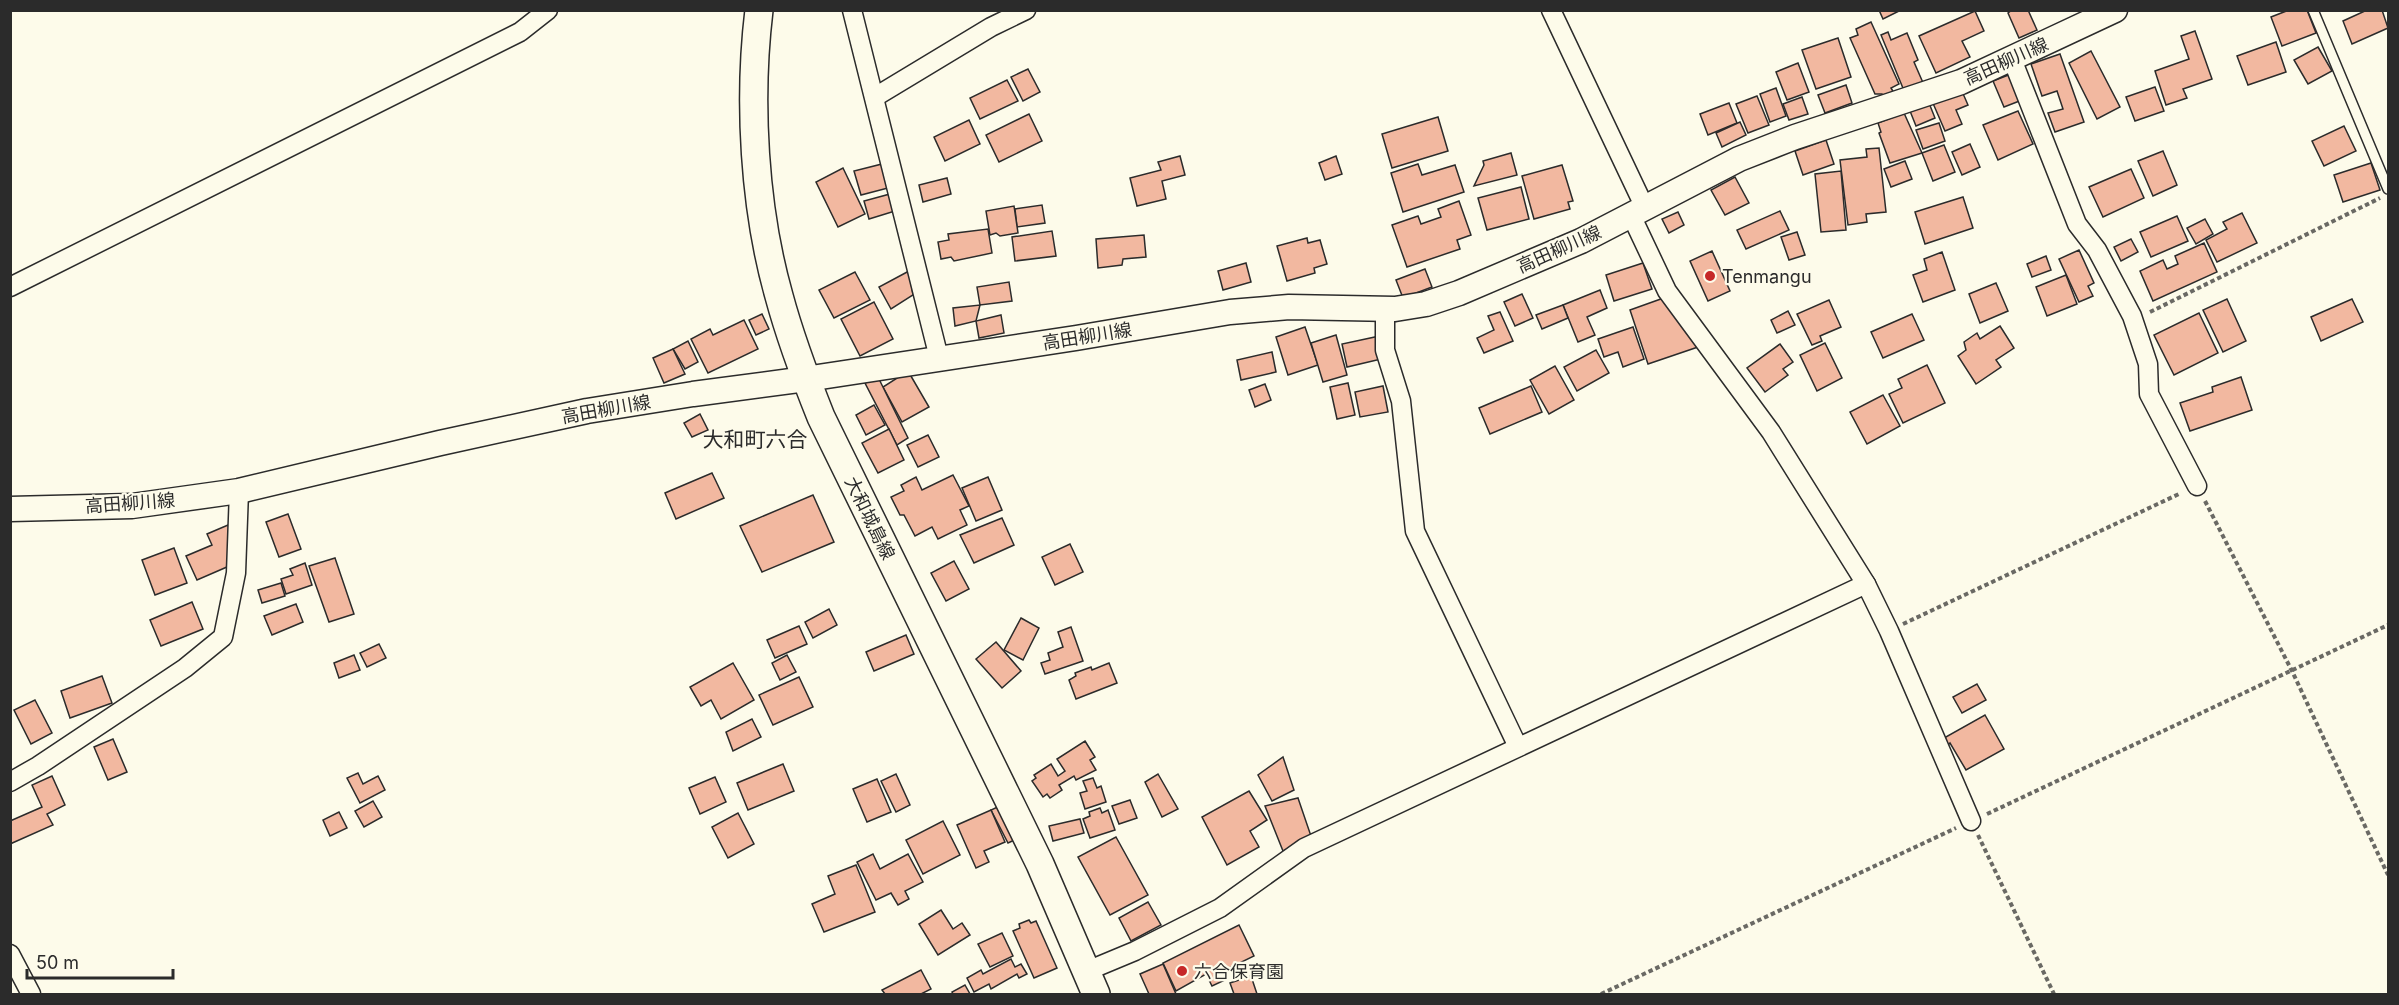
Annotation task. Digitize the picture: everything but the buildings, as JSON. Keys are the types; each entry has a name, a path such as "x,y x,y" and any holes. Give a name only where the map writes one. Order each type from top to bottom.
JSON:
{"main road":[{"name":"大和城島線","path":"759,10 754,83 757,165 764,220 778,295 806,379 821,417 1041,864 1092,983"},
{"name":"高田柳川線","path":"10,508 132,506 239,491 587,411 1230,312 1289,307 1395,309 1426,304 1459,293 1581,242 1739,159 1795,137 1961,82 2115,10"}],"street":[{"path":"10,287 520,32 548,10"},
{"path":"852,10 939,358"},
{"path":"875,97 991,27 1026,10"},
{"path":"1551,10 1639,211 1667,291 1771,432 1866,584 1889,631 1971,821"},
{"path":"2012,59 2078,224 2097,250 2132,316 2148,364 2150,394 2197,486"},
{"path":"1385,308 1385,350 1401,401 1415,531 1518,747"},
{"path":"10,782 39,766 185,668 223,637 236,573 239,491"},
{"path":"1092,983 1135,951 1220,909 1304,848 1866,584"},
{"path":"10,954 31,994"}],"lane":[{"path":"2313,10 2388,189"}],"path":[{"path":"2149,313 2388,194"},
{"path":"1889,631 2197,486 2292,671 2388,875"},
{"path":"1600,994 2388,625"},
{"path":"1971,821 2054,994"}],"place":[{"name":"Tenmangu","path":"1710,276"},
{"name":"六合保育園","path":"1182,971"}],"district":[{"name":"大和町六合","path":"755,439"}]}
